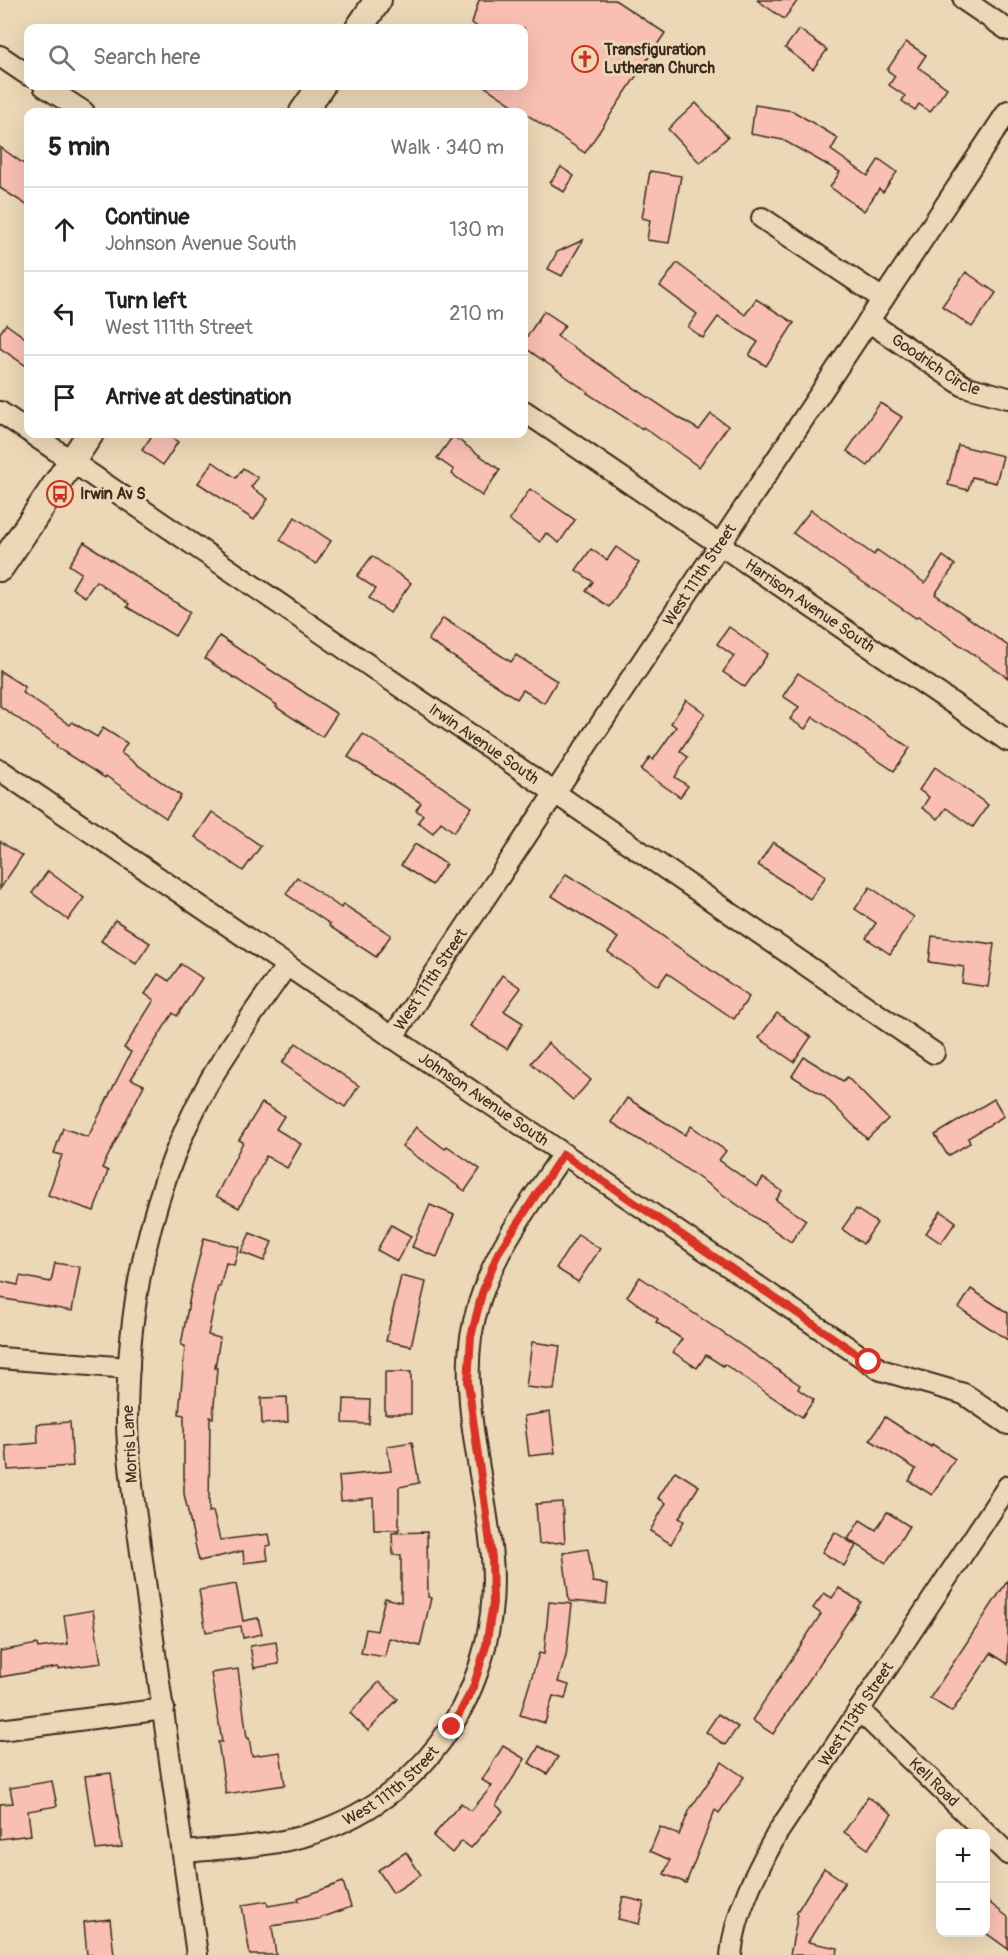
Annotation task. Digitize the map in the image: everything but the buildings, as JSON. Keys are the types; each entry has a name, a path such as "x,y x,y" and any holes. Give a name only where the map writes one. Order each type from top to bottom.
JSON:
{"street":[{"path":"362,24 378,0"},
{"path":"964,0 1008,30"},
{"path":"0,56 24,72"},
{"path":"50,90 78,108"},
{"path":"306,108 318,90"},
{"name":"West 111th Street","path":"392,1038 1008,111"},
{"path":"762,218 883,299"},
{"name":"Goodrich Circle","path":"868,321 964,386 1008,398"},
{"path":"0,412 24,428"},
{"name":"Harrison Avenue South","path":"528,414 1008,741"},
{"name":"Irwin Avenue South","path":"38,438 934,1053"},
{"path":"0,568 87,438"},
{"name":"Johnson Avenue South","path":"0,770 880,1370 964,1394 1008,1424"},
{"name":"Morris Lane","path":"197,1955 133,1495 127,1424 128,1353 137,1282 153,1214 177,1147 209,1083 246,1023 287,965"},
{"name":"West 111th Street","path":"183,1852 272,1844 315,1833 356,1815 393,1791 424,1762 452,1727 473,1688 486,1646 493,1603 492,1558 468,1382 471,1337 482,1293 498,1253 563,1154"},
{"path":"0,1358 129,1368"},
{"name":"West 113th Street","path":"731,1955 741,1909 758,1869 778,1832 1008,1486"},
{"path":"0,1730 164,1709"},
{"name":"Kell Road","path":"859,1710 1008,1854"}],"place":[{"name":"Transfiguration Lutheran Church","path":"585,59"},
{"name":"Irwin Av S","path":"60,494"}],"route":[{"path":"452,1727 473,1688 486,1646 493,1603 492,1558 468,1382 471,1337 482,1293 498,1253 563,1154 869,1362"}]}
